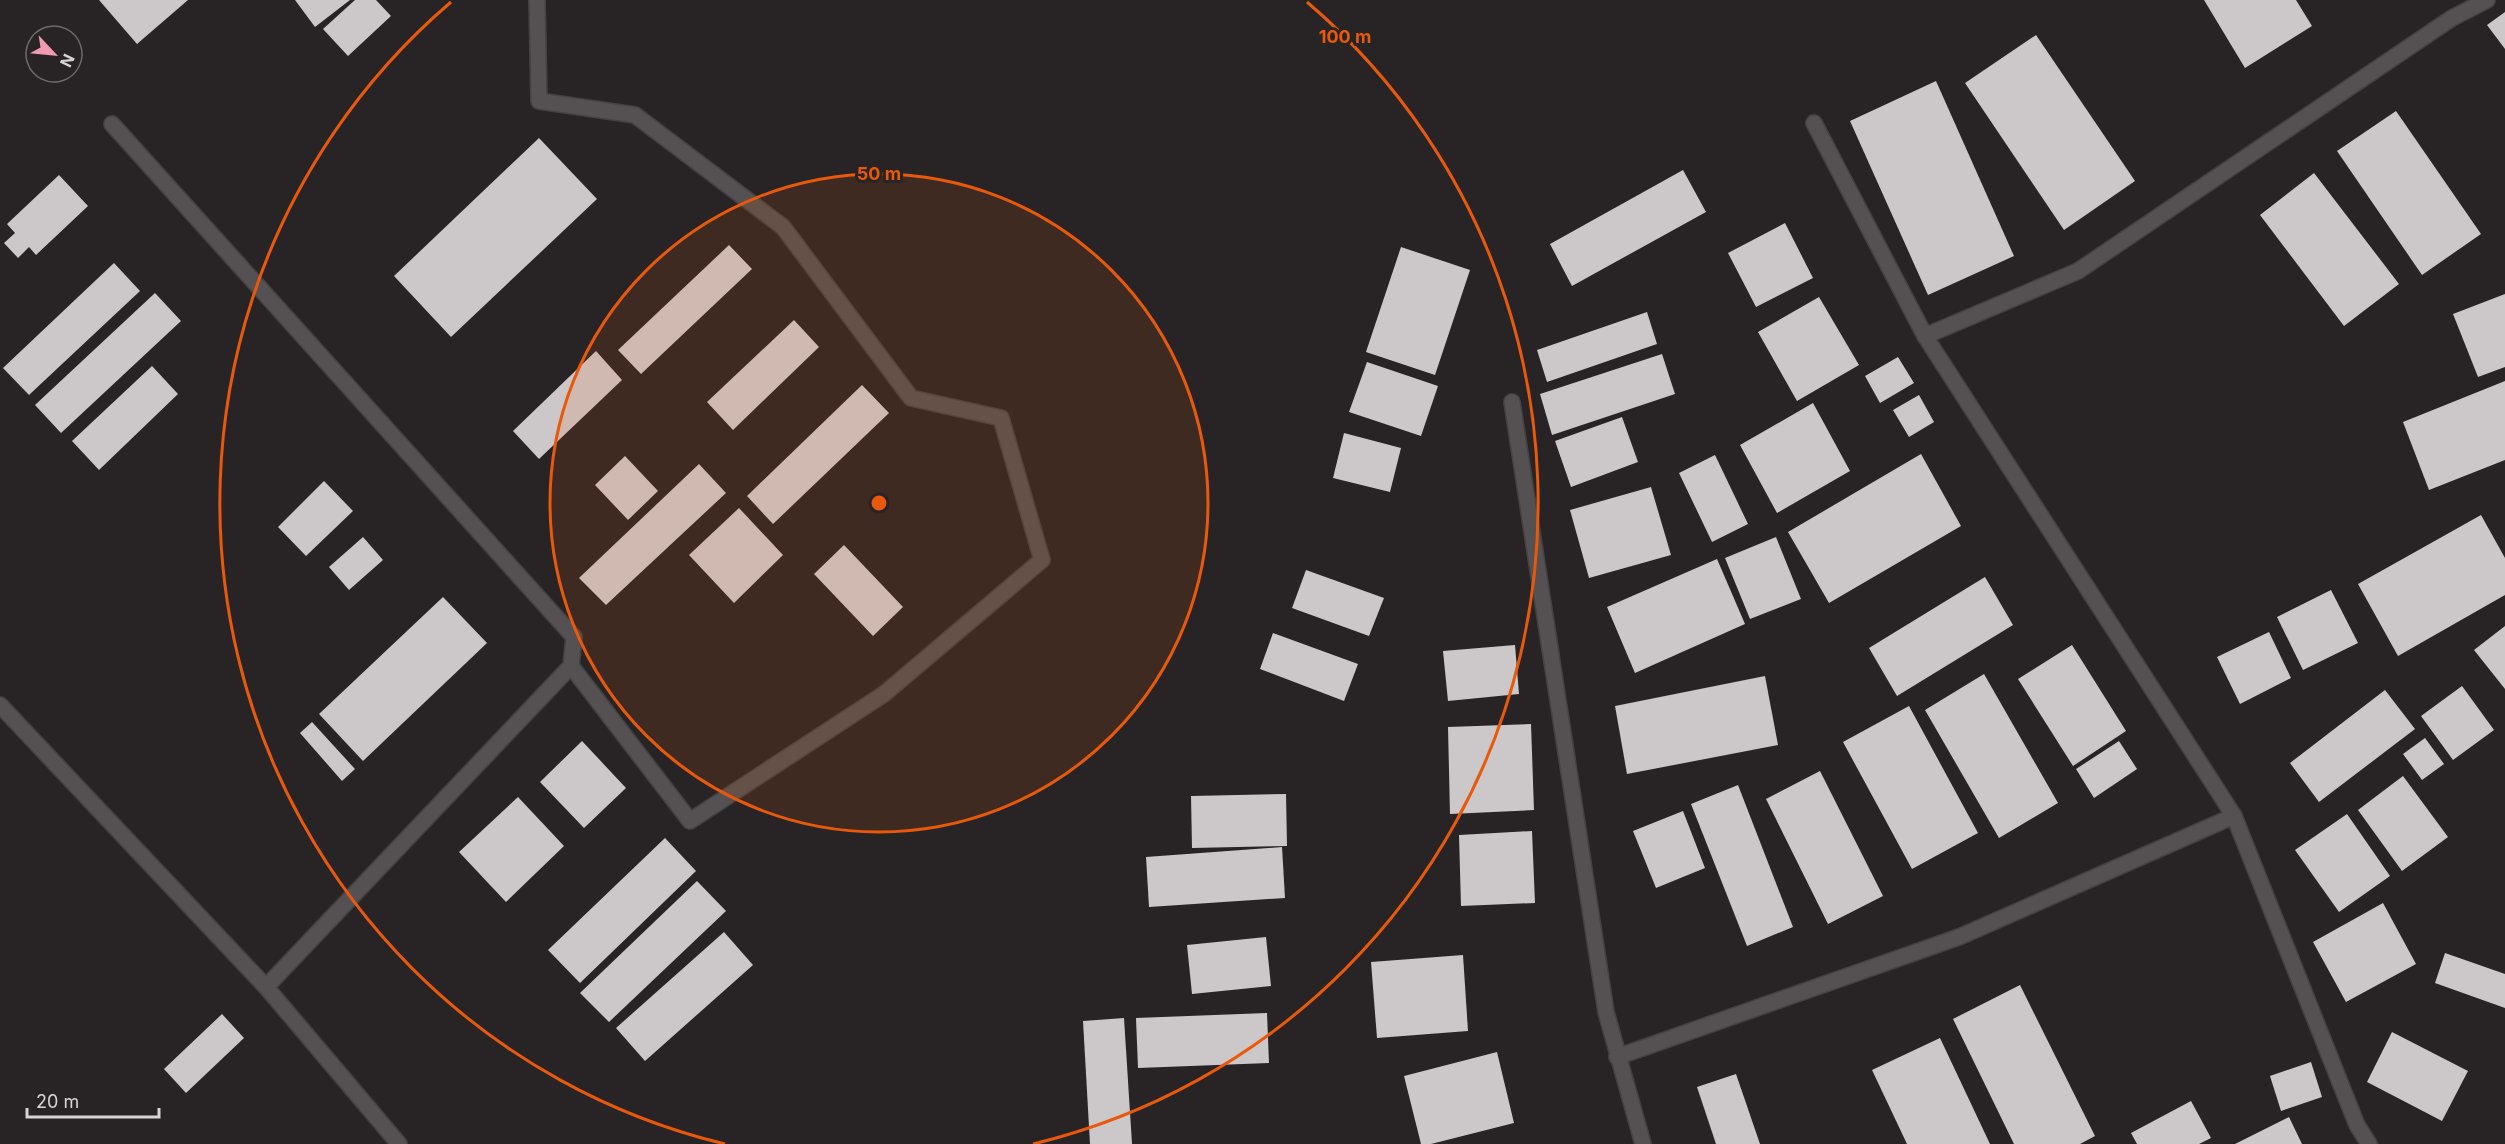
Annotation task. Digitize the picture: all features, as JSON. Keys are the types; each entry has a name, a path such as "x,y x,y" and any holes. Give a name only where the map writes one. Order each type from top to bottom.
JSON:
{"street":[{"path":"537,0 539,101 635,115 783,227 911,398 1001,418 1042,560 884,694 690,820 571,666"},
{"path":"1925,336 2078,271 2452,18 2487,0"},
{"path":"1814,123 1925,336 2234,816 2357,1125 2369,1144"},
{"path":"112,124 574,637 571,666 266,987"},
{"path":"1512,402 1606,1012 1643,1144"},
{"path":"0,705 266,987 399,1144"},
{"path":"1617,1057 1959,937 2234,816"}],"building":[{"path":"99,0 188,0 137,44"},
{"path":"295,0 350,0 315,27"},
{"path":"355,0 376,0 391,16 348,56 323,29"},
{"path":"2204,0 2296,0 2312,26 2245,68"},
{"path":"2505,12 2505,49 2487,25"},
{"path":"2036,35 2135,181 2064,230 1965,83"},
{"path":"1936,81 2014,256 1928,295 1850,121"},
{"path":"2396,111 2481,234 2422,275 2337,151"},
{"path":"539,138 597,199 451,337 394,276"},
{"path":"1683,170 1706,212 1572,286 1550,244"},
{"path":"2314,173 2399,284 2344,326 2260,215"},
{"path":"59,175 88,206 36,255 29,247 18,258 4,243 15,233 7,224"},
{"path":"1785,223 1813,278 1756,307 1728,253"},
{"path":"729,245 752,269 641,374 618,350"},
{"path":"1401,247 1470,270 1435,375 1366,352"},
{"path":"114,263 140,291 29,395 3,368"},
{"path":"155,293 181,321 61,433 35,405"},
{"path":"2505,294 2505,367 2478,377 2453,314"},
{"path":"1819,297 1859,365 1797,401 1758,332"},
{"path":"1647,312 1657,344 1547,382 1537,350"},
{"path":"794,320 819,347 733,430 707,402"},
{"path":"596,351 622,380 539,459 513,431"},
{"path":"1662,354 1675,394 1552,435 1540,394"},
{"path":"1898,357 1914,383 1880,403 1865,376"},
{"path":"1367,362 1438,386 1421,436 1349,412"},
{"path":"152,366 178,394 99,470 72,441"},
{"path":"2505,381 2505,460 2429,490 2403,422"},
{"path":"862,385 889,413 773,524 747,496"},
{"path":"1919,395 1934,422 1909,437 1893,410"},
{"path":"1813,403 1850,471 1777,513 1740,445"},
{"path":"1622,417 1638,462 1571,487 1555,441"},
{"path":"1344,433 1401,448 1390,492 1333,478"},
{"path":"1921,454 1961,526 1829,603 1788,532"},
{"path":"1715,455 1748,524 1712,542 1679,473"},
{"path":"625,456 658,491 628,520 595,485"},
{"path":"699,464 726,493 606,605 579,578"},
{"path":"324,481 353,511 306,556 278,527"},
{"path":"1651,487 1671,555 1589,578 1570,510"},
{"path":"739,508 783,555 734,603 689,555"},
{"path":"2481,515 2505,558 2505,595 2398,656 2358,584"},
{"path":"363,537 383,560 349,590 329,567"},
{"path":"1776,537 1801,599 1750,619 1725,558"},
{"path":"844,545 903,607 873,636 814,574"},
{"path":"1717,559 1745,624 1635,673 1607,607"},
{"path":"1306,570 1384,598 1369,636 1292,608"},
{"path":"1985,577 2013,625 1897,696 1869,648"},
{"path":"2331,590 2358,643 2303,670 2277,617"},
{"path":"443,597 487,643 363,761 319,714"},
{"path":"2505,626 2505,689 2474,650"},
{"path":"2269,632 2291,678 2240,704 2217,657"},
{"path":"1273,633 1358,664 1344,701 1260,669"},
{"path":"1515,645 1519,694 1448,701 1443,651"},
{"path":"2072,645 2126,731 2073,766 2018,679"},
{"path":"1984,674 2058,803 1999,838 1925,710"},
{"path":"1765,676 1778,745 1627,774 1615,706"},
{"path":"2462,686 2494,730 2453,760 2421,716"},
{"path":"2385,690 2415,729 2319,802 2290,763"},
{"path":"1909,706 1978,833 1912,869 1843,742"},
{"path":"312,722 355,769 342,781 300,733"},
{"path":"1531,724 1534,810 1450,814 1448,727"},
{"path":"2425,738 2444,764 2422,780 2403,754"},
{"path":"582,741 626,788 584,828 540,782"},
{"path":"2119,741 2137,769 2094,798 2076,769"},
{"path":"1820,771 1883,896 1828,924 1766,799"},
{"path":"2403,776 2448,837 2402,871 2358,810"},
{"path":"1738,785 1793,927 1747,946 1691,804"},
{"path":"1286,794 1287,846 1192,848 1191,796"},
{"path":"518,797 564,846 506,902 459,852"},
{"path":"1683,811 1705,868 1656,888 1633,831"},
{"path":"2347,814 2390,876 2339,912 2295,850"},
{"path":"1532,831 1535,903 1461,906 1459,835"},
{"path":"665,838 696,871 580,983 548,950"},
{"path":"1282,847 1285,898 1149,907 1146,857"},
{"path":"697,881 726,911 609,1022 580,993"},
{"path":"2383,903 2416,964 2346,1002 2313,942"},
{"path":"724,932 753,965 645,1061 616,1028"},
{"path":"1266,937 1271,986 1192,994 1187,945"},
{"path":"2445,953 2505,974 2505,1008 2435,983"},
{"path":"1463,955 1468,1031 1377,1038 1371,962"},
{"path":"2020,985 2095,1136 2080,1144 2014,1144 1953,1019"},
{"path":"1267,1013 1269,1063 1138,1068 1136,1018"},
{"path":"222,1014 244,1038 186,1093 164,1069"},
{"path":"1124,1018 1132,1144 1090,1144 1083,1021"},
{"path":"2392,1032 2468,1071 2442,1121 2367,1082"},
{"path":"1940,1038 1990,1144 1907,1144 1872,1070"},
{"path":"1497,1052 1514,1123 1431,1144 1421,1144 1404,1076"},
{"path":"2311,1062 2322,1097 2281,1111 2270,1076"},
{"path":"1736,1074 1760,1144 1716,1144 1697,1087"},
{"path":"2191,1101 2211,1138 2199,1144 2137,1144 2131,1133"},
{"path":"2289,1117 2302,1144 2235,1144"}]}
